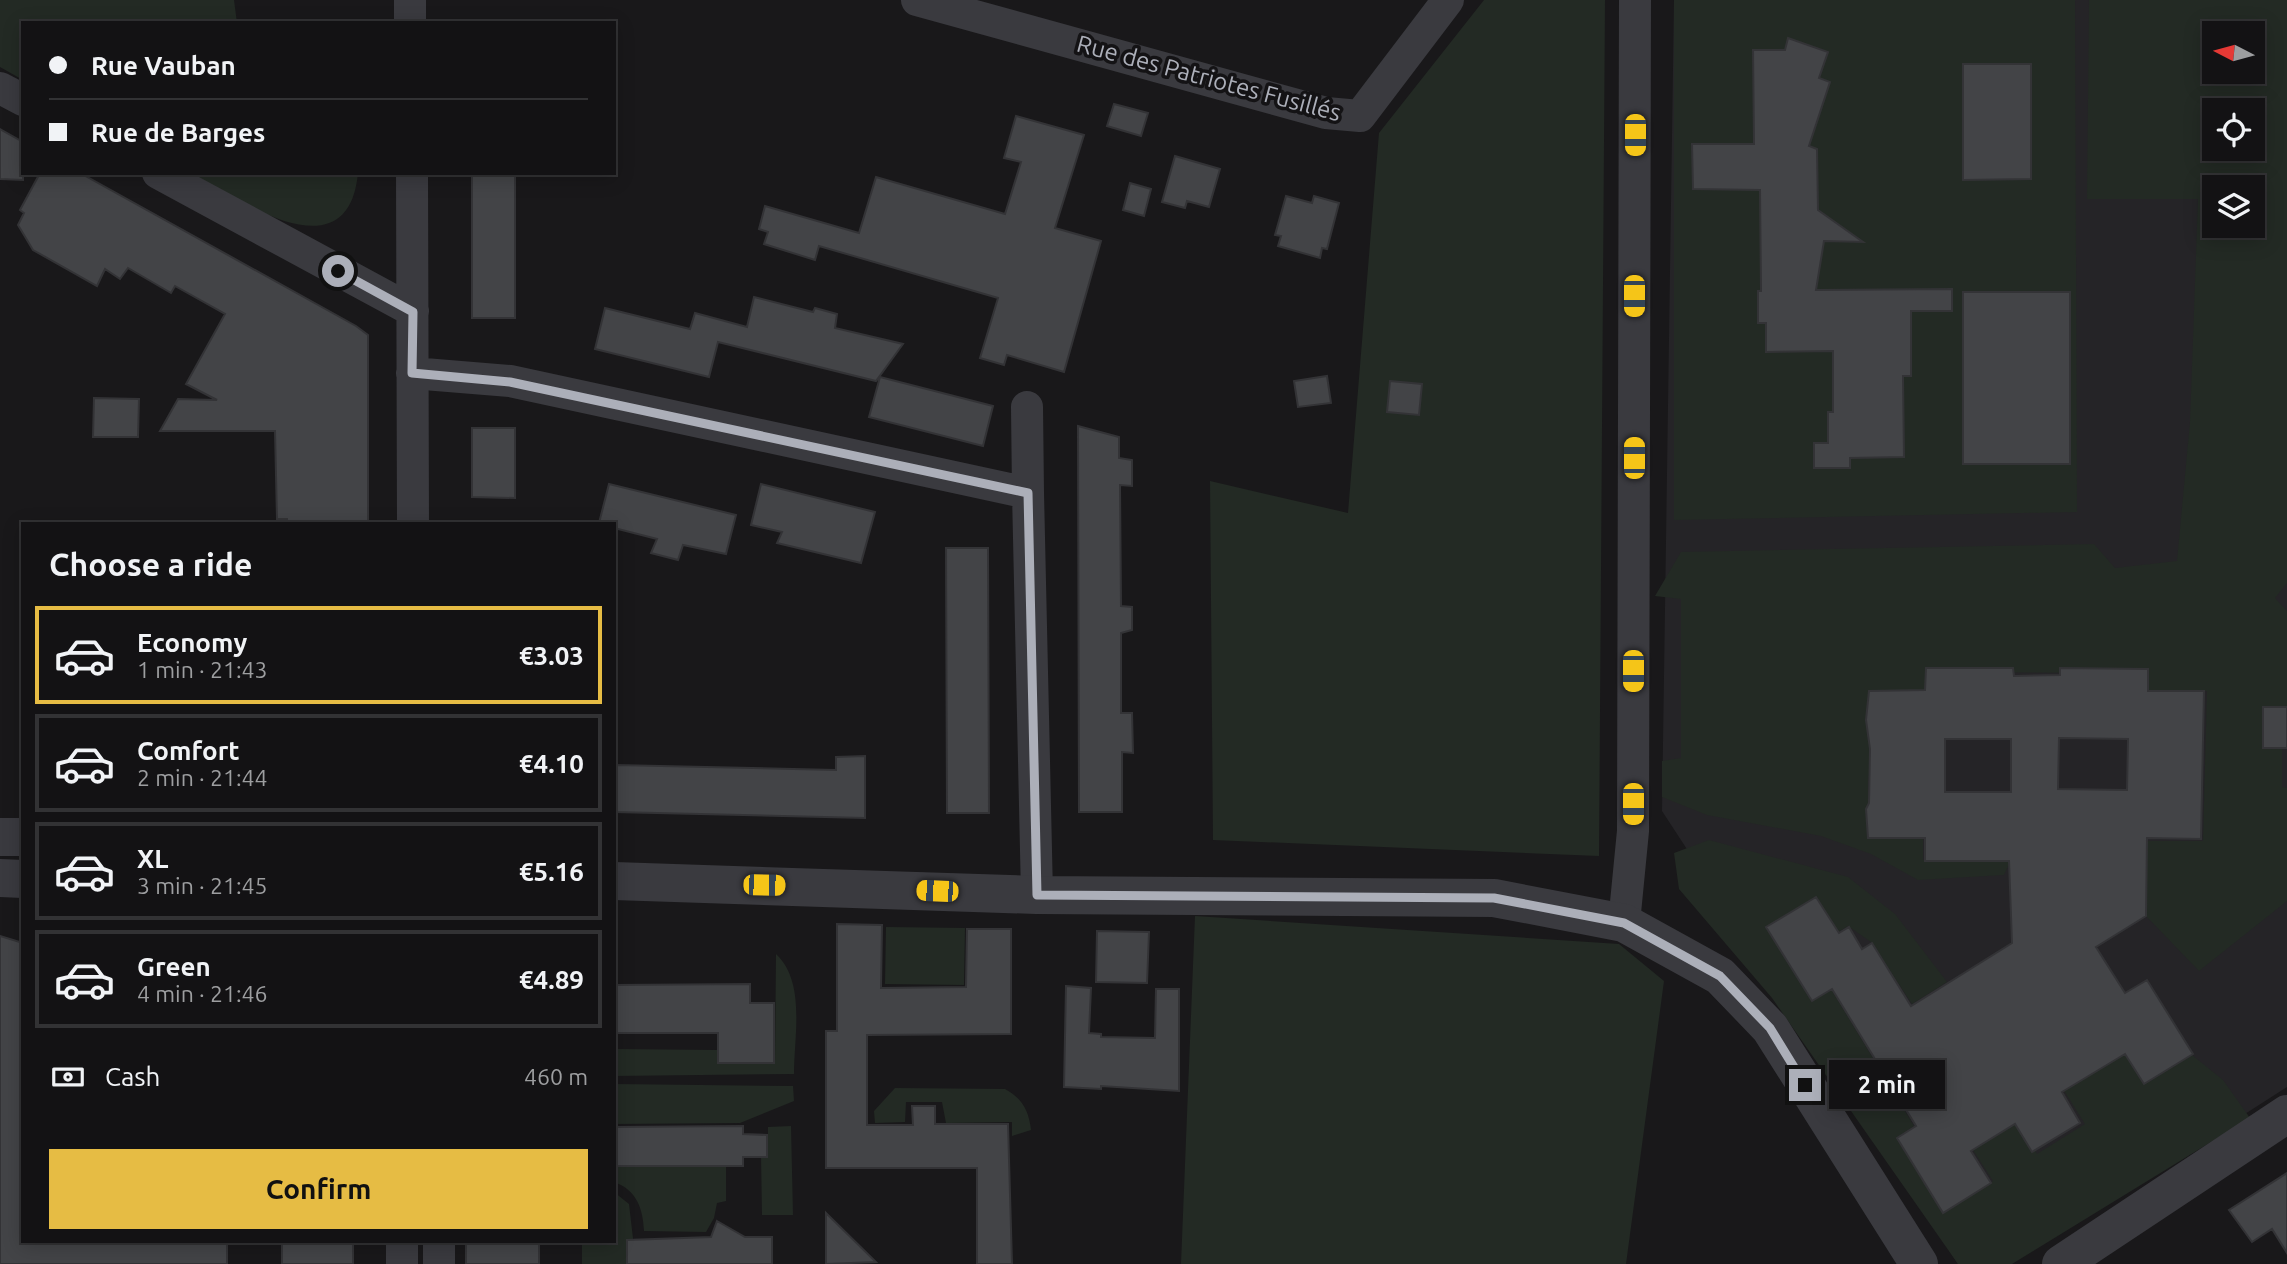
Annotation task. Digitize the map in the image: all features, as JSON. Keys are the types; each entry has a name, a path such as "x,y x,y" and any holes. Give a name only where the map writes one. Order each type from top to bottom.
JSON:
{"street":[{"path":"410,0 411,21"},
{"name":"Rue des Patriotes Fusillés","path":"917,0 1326,113 1360,116 1448,0"},
{"path":"1624,923 1633,831 1635,0"},
{"path":"0,88 21,99"},
{"path":"162,175 413,312"},
{"path":"412,175 413,522"},
{"path":"412,373 510,382 1028,493"},
{"path":"1027,407 1037,895"},
{"path":"0,837 21,837"},
{"path":"0,878 21,879"},
{"path":"616,881 1037,895 1494,898 1624,923 1720,976 1770,1028 1919,1264"},
{"path":"2061,1264 2287,1114"},
{"path":"402,1243 402,1264"},
{"path":"439,1243 439,1264"}],"shaded area":[{"path":"0,0 234,0 237,21 21,21 21,79 0,67"},
{"path":"1484,0 1605,0 1599,856 1213,840 1210,481 1348,513 1379,133"},
{"path":"1674,0 2287,0 2287,1087 2011,1264 1958,1264 1662,811"},
{"path":"1674,0 2075,0 2077,512 1674,520"},
{"path":"2089,0 2287,0 2287,583 2275,598 2287,611 2287,707 2263,707 2263,748 2282,748 2282,787 2287,788 2287,901 2199,971 2146,916 2147,841 2203,841 2207,691 2146,691 2146,673 1930,672 1929,697 1872,747 1868,781 1868,837 1923,838 1923,860 2011,860 2004,875 1918,880 1871,854 1821,836 1707,815 1662,797 1662,761 1681,758 1681,599 1655,596 1681,552 2094,544 2115,568 2177,561 2190,422 2198,199 2087,199"},
{"path":"194,175 357,175 350,204 334,221 313,226 289,222 236,199"},
{"path":"1709,840 1848,877 1895,914 1947,982 1912,1004 1871,942 1848,926 1838,932 1815,897 1766,928 1812,1000 1831,989 1914,1126 1896,1138 1943,1212 1993,1181 1973,1150 2001,1132 2002,1098 2037,1154 2085,1124 2063,1089 2130,1048 2150,1081 2192,1055 2223,1080 2250,1118 2012,1264 1958,1264 1772,998 1679,889 1674,853"},
{"path":"1195,916 1619,944 1664,981 1626,1264 1181,1264"},
{"path":"886,927 965,928 964,985 885,984"},
{"path":"776,954 785,966 795,994 794,1074 616,1076 616,1049 717,1050 722,1063 775,1062"},
{"path":"616,1084 793,1086 794,1101 740,1123 616,1124"},
{"path":"895,1088 1005,1089 1024,1106 1031,1130 1012,1136 1012,1122 946,1123 942,1102 906,1102 905,1122 875,1123 874,1111"},
{"path":"791,1126 793,1215 762,1215 761,1156 768,1155 768,1127"},
{"path":"616,1167 726,1167 726,1201 717,1203 714,1218 706,1232 644,1231 637,1201 616,1183"},
{"path":"616,1194 629,1204 636,1264 582,1264 582,1243 616,1243"}],"building":[{"path":"1788,38 1828,52 1819,78 1830,82 1809,146 1817,149 1818,210 1863,242 1824,241 1816,290 1952,289 1952,311 1911,311 1911,376 1903,376 1904,457 1850,458 1850,468 1814,468 1814,443 1828,443 1828,412 1833,412 1833,351 1766,352 1766,323 1758,323 1758,291 1761,291 1760,190 1693,189 1692,144 1754,144 1753,50 1785,50"},
{"path":"1963,64 2031,64 2031,179 1963,180"},
{"path":"1114,104 1148,113 1141,136 1107,126"},
{"path":"1016,116 1084,135 1055,228 1101,241 1064,372 1007,355 1004,365 980,358 998,298 819,246 815,260 764,244 768,232 759,229 765,206 859,233 876,177 1005,214 1021,162 1004,158"},
{"path":"0,129 21,141 23,180 0,179"},
{"path":"1175,156 1220,169 1209,207 1187,201 1185,208 1162,202"},
{"path":"39,175 84,175 368,335 368,522 287,522 287,519 277,519 275,431 160,431 178,399 217,400 186,384 225,314 175,286 171,293 128,268 120,279 105,269 97,286 33,250 18,225 24,213 20,210"},
{"path":"472,175 515,175 515,318 472,318"},
{"path":"1130,183 1151,189 1144,216 1123,210"},
{"path":"1286,196 1312,203 1314,196 1339,203 1327,249 1322,248 1320,258 1278,246 1281,236 1275,235"},
{"path":"1963,292 2070,292 2070,464 1963,464"},
{"path":"754,297 813,312 815,308 837,314 835,328 903,344 876,381 718,342 709,377 595,349 605,308 690,329 695,313 747,327"},
{"path":"1327,376 1331,403 1298,407 1294,381"},
{"path":"880,377 993,406 983,446 869,417"},
{"path":"1390,381 1422,384 1419,415 1387,412"},
{"path":"94,398 139,399 138,437 93,437"},
{"path":"1078,426 1119,437 1119,458 1132,460 1132,486 1120,485 1121,606 1132,607 1132,630 1121,633 1121,713 1132,713 1133,753 1122,752 1122,812 1079,812"},
{"path":"472,428 515,428 515,498 472,497"},
{"path":"609,484 736,515 726,554 683,545 678,560 651,553 657,539 616,529 616,522 599,522"},
{"path":"761,484 875,512 861,563 777,543 782,532 751,525"},
{"path":"946,548 988,548 989,813 947,813"},
{"path":"1926,668 2013,668 2014,676 2060,675 2060,668 2148,669 2148,691 2204,691 2201,839 2147,838 2146,916 2096,947 2125,993 2147,980 2193,1054 2144,1084 2125,1054 2062,1092 2080,1123 2032,1152 2015,1124 1971,1151 1991,1183 1943,1213 1897,1138 1916,1126 1832,989 1812,1001 1766,927 1816,897 1839,933 1849,927 1862,949 1872,943 1911,1006 2012,943 2009,861 1925,861 1925,838 1868,838 1866,809 1869,803 1870,749 1866,720 1869,691 1925,690","holes":["2059,738 2128,739 2127,790 2058,789","1945,739 2011,739 2011,792 1945,792"]},
{"path":"2263,707 2287,707 2287,748 2263,748"},
{"path":"865,756 865,818 616,812 616,765 836,770 836,757"},
{"path":"837,924 882,925 881,988 966,987 967,929 1011,929 1011,1034 867,1035 867,1125 913,1125 912,1106 935,1106 935,1124 1008,1124 1012,1264 977,1264 977,1168 826,1168 826,1031 837,1031"},
{"path":"1097,931 1149,932 1147,983 1096,982"},
{"path":"0,936 21,942 21,1243 227,1243 227,1264 0,1264"},
{"path":"750,984 750,1003 774,1003 774,1063 718,1063 718,1033 616,1033 616,985"},
{"path":"1066,986 1091,988 1089,1033 1101,1034 1101,1037 1155,1038 1156,989 1179,989 1179,1091 1101,1086 1101,1089 1064,1087"},
{"path":"743,1126 743,1134 767,1135 767,1157 743,1157 743,1166 616,1166 616,1127"},
{"path":"2287,1173 2287,1253 2272,1229 2252,1242 2229,1210"},
{"path":"826,1213 876,1262 826,1264"},
{"path":"717,1221 745,1237 772,1237 772,1264 627,1264 627,1240 711,1237"},
{"path":"282,1243 353,1243 353,1264 282,1264"},
{"path":"466,1243 539,1243 539,1264 466,1264"}],"route":[{"path":"338,271 413,312 412,373 510,382 1028,493 1037,895 1494,898 1624,923 1720,976 1770,1028 1805,1085"}]}
